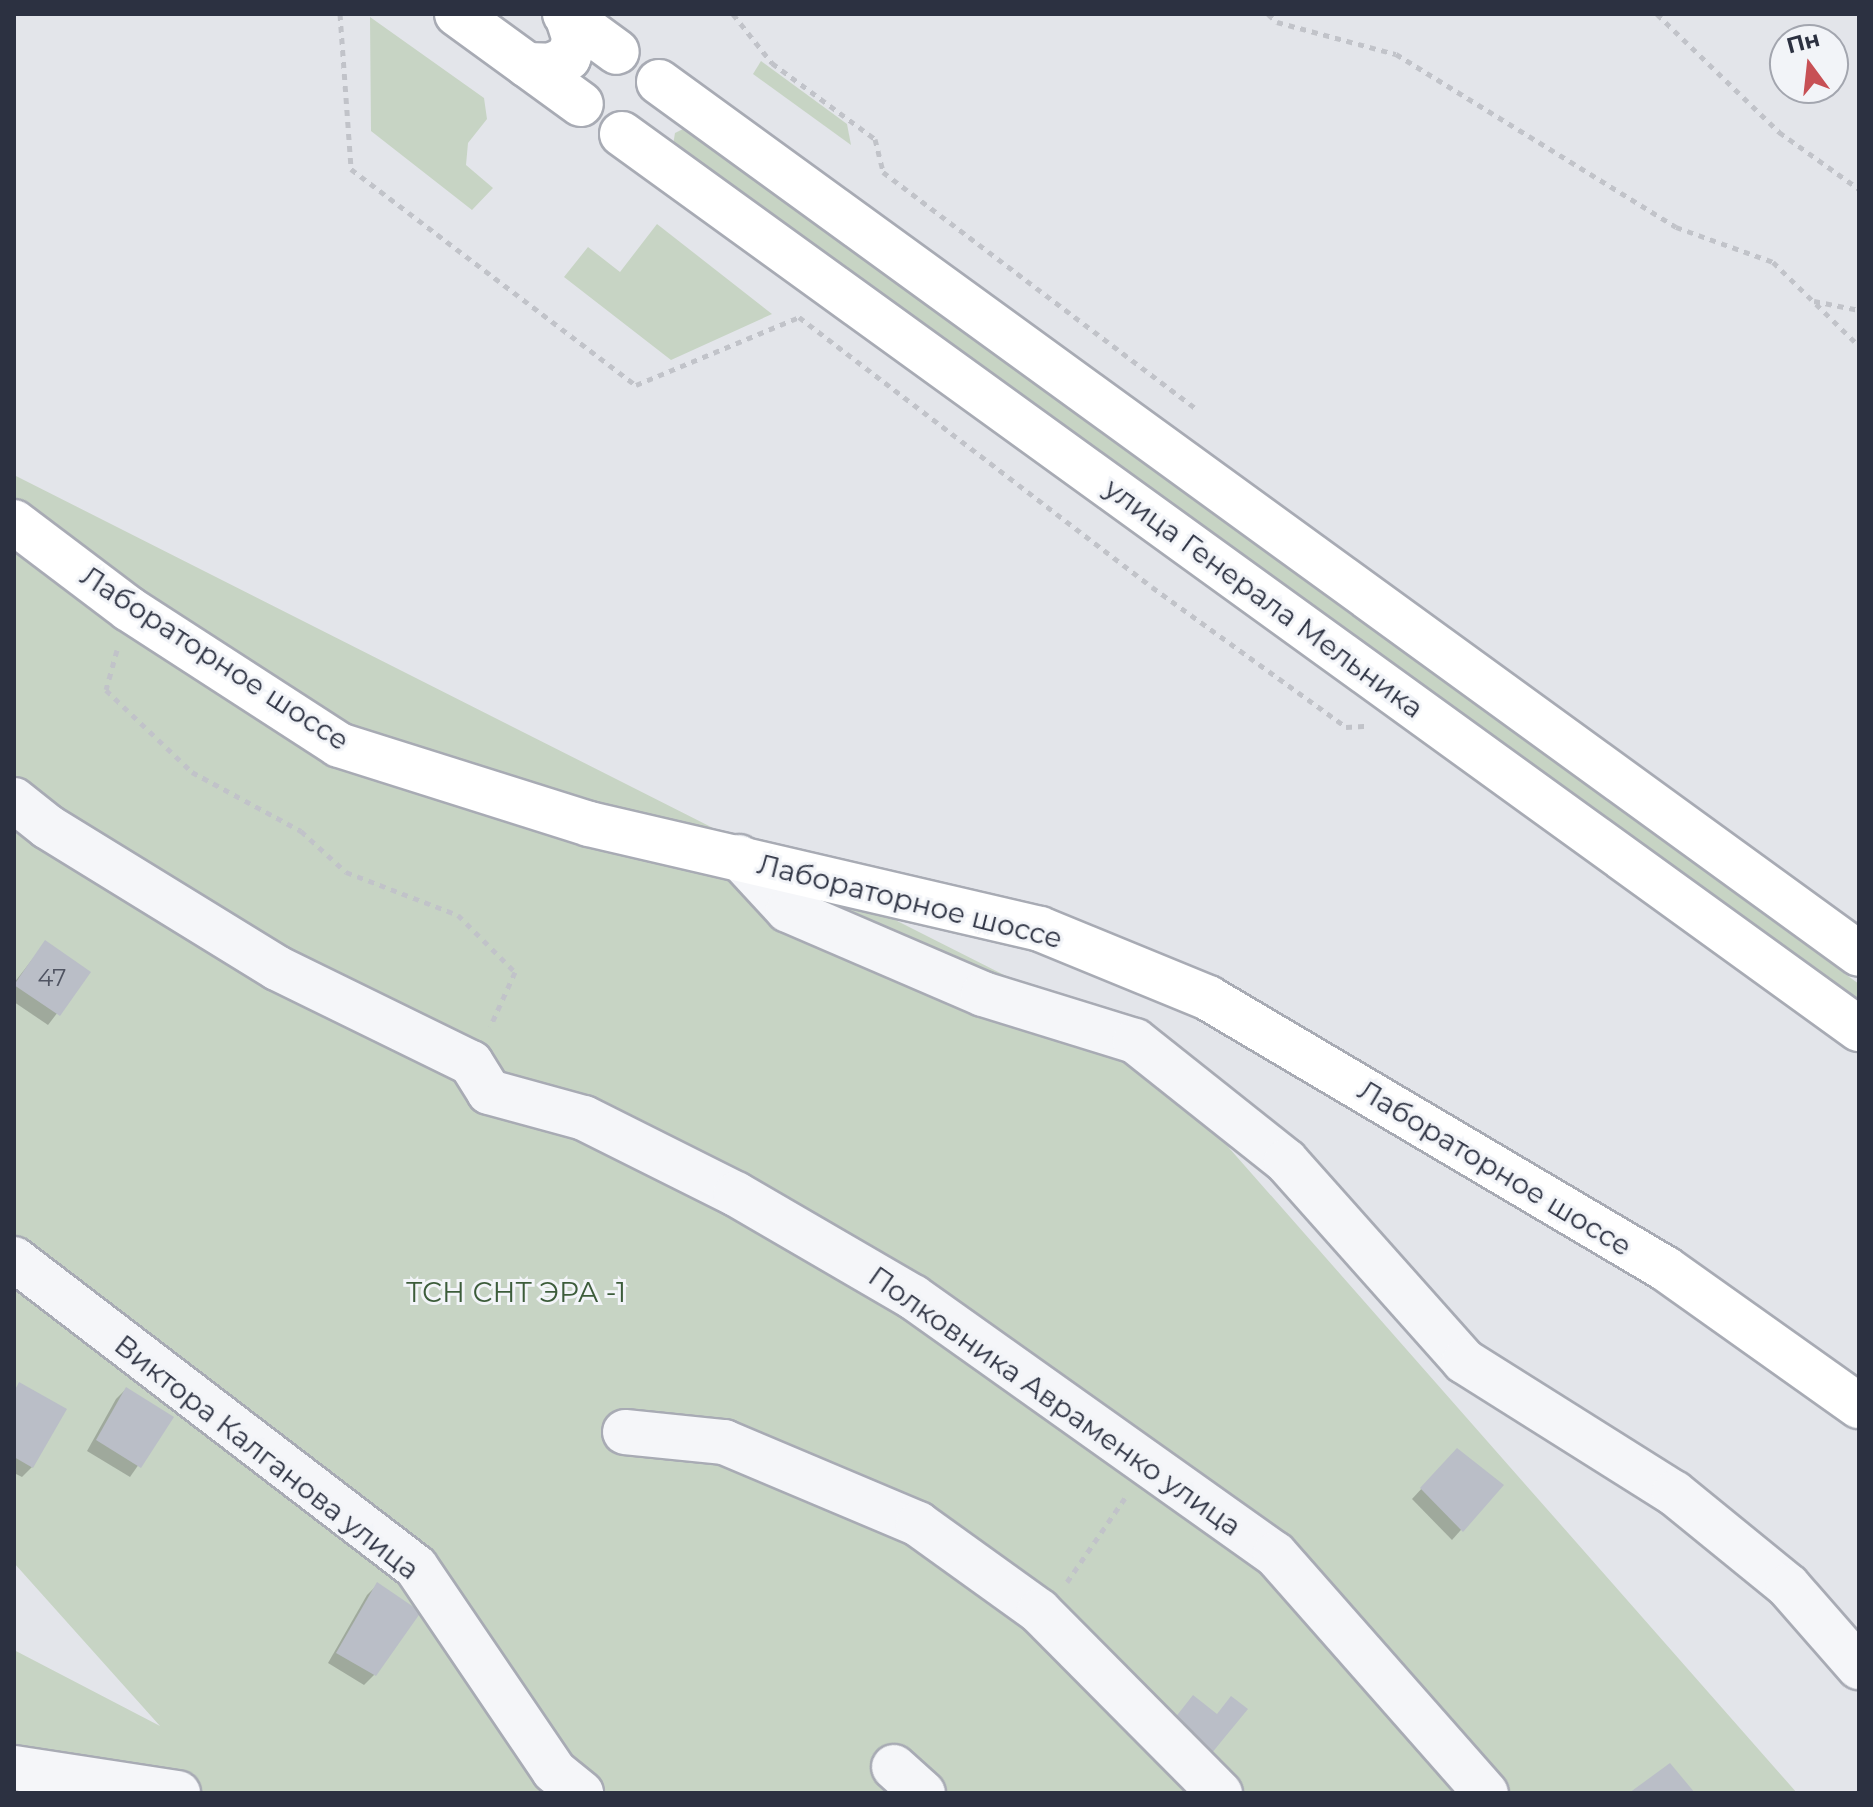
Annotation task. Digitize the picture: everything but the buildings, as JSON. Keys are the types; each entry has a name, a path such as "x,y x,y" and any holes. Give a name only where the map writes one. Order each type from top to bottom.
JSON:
{"main road":[{"path":"457,14 581,104"},
{"path":"527,65 550,66 568,58 575,40 566,15"},
{"path":"566,15 617,52"},
{"path":"659,82 1859,954"},
{"path":"669,168 666,150 670,132 682,120 705,115"},
{"name":"улица Генерала Мельника","path":"622,134 1859,1029"},
{"name":"Лабораторное шоссе","path":"14,522 129,609 339,745 589,824 1040,929 1208,998 1666,1269 1859,1406"}],"street":[{"name":"Полковника Авраменко улица","path":"14,800 48,827 277,968 471,1063 489,1092 584,1118 736,1194 913,1297 1275,1554 1486,1793"},
{"path":"739,857 788,910 983,994 1135,1041 1286,1161 1464,1361 1674,1493 1788,1586 1859,1667"},
{"name":"Виктора Калганова улица","path":"14,1259 416,1567 554,1771 581,1793"},
{"path":"625,1432 724,1442 918,1524 1039,1611 1220,1793"},
{"path":"14,1768 178,1793"}],"path":[{"path":"340,14 351,169 636,385 799,317 1152,587 1346,727 1375,726"},
{"path":"733,14 772,63 875,139 883,172 1195,408"},
{"path":"1268,14 1277,22 1396,54 1676,227 1773,262 1859,346"},
{"path":"1657,14 1779,132 1859,189"},
{"path":"1813,301 1859,310"},
{"path":"129,609 106,690 192,772 301,831 346,872 458,915 515,972 471,1063"},
{"path":"1039,1611 1059,1593 1149,1465"}],"green space":[{"path":"370,17 484,98 487,119 468,143 466,165 493,188 472,210 371,131"},
{"path":"761,61 847,124 851,145 753,74"},
{"path":"683,129 1859,984 1859,1009 673,145 675,133"},
{"path":"657,224 772,314 671,360 564,277 588,247 620,272"},
{"name":"ТСН СНТ ЭРА -1","path":"14,475 1135,1041 1797,1793 14,1793 14,1650 160,1726 14,1563"}]}
